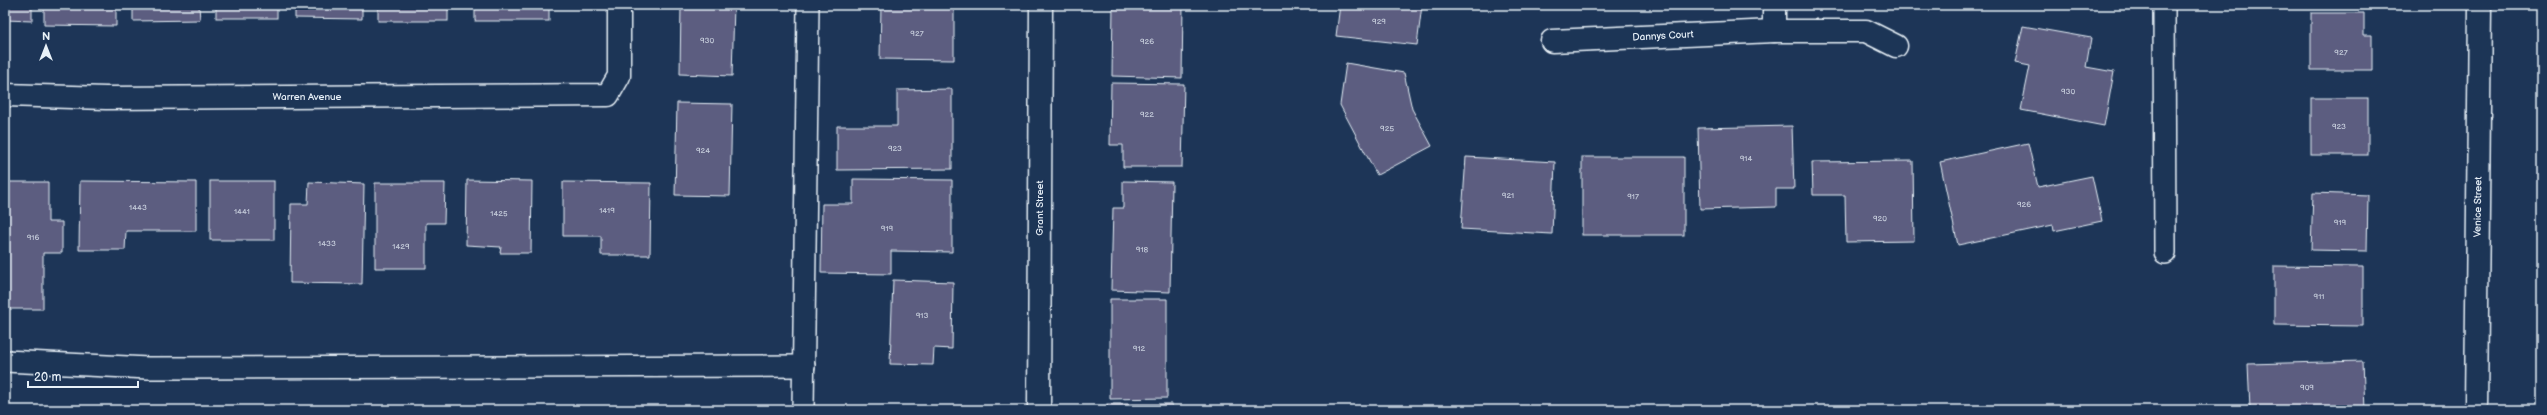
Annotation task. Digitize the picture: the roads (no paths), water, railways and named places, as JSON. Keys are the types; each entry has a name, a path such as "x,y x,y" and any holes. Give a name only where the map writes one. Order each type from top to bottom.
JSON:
{"street":[{"name":"Warren Avenue","path":"5,95 106,98 608,95 619,76 619,5"},
{"name":"Grant Street","path":"1039,410 1041,5"},
{"path":"1774,5 1774,31"},
{"name":"Venice Street","path":"2476,410 2480,5"},
{"name":"Dannys Court","path":"1552,42 1774,31 1866,30 1896,46"}],"lane":[{"path":"803,410 808,5"},
{"path":"2164,5 2165,253"},
{"path":"5,361 148,368 804,366"}]}
